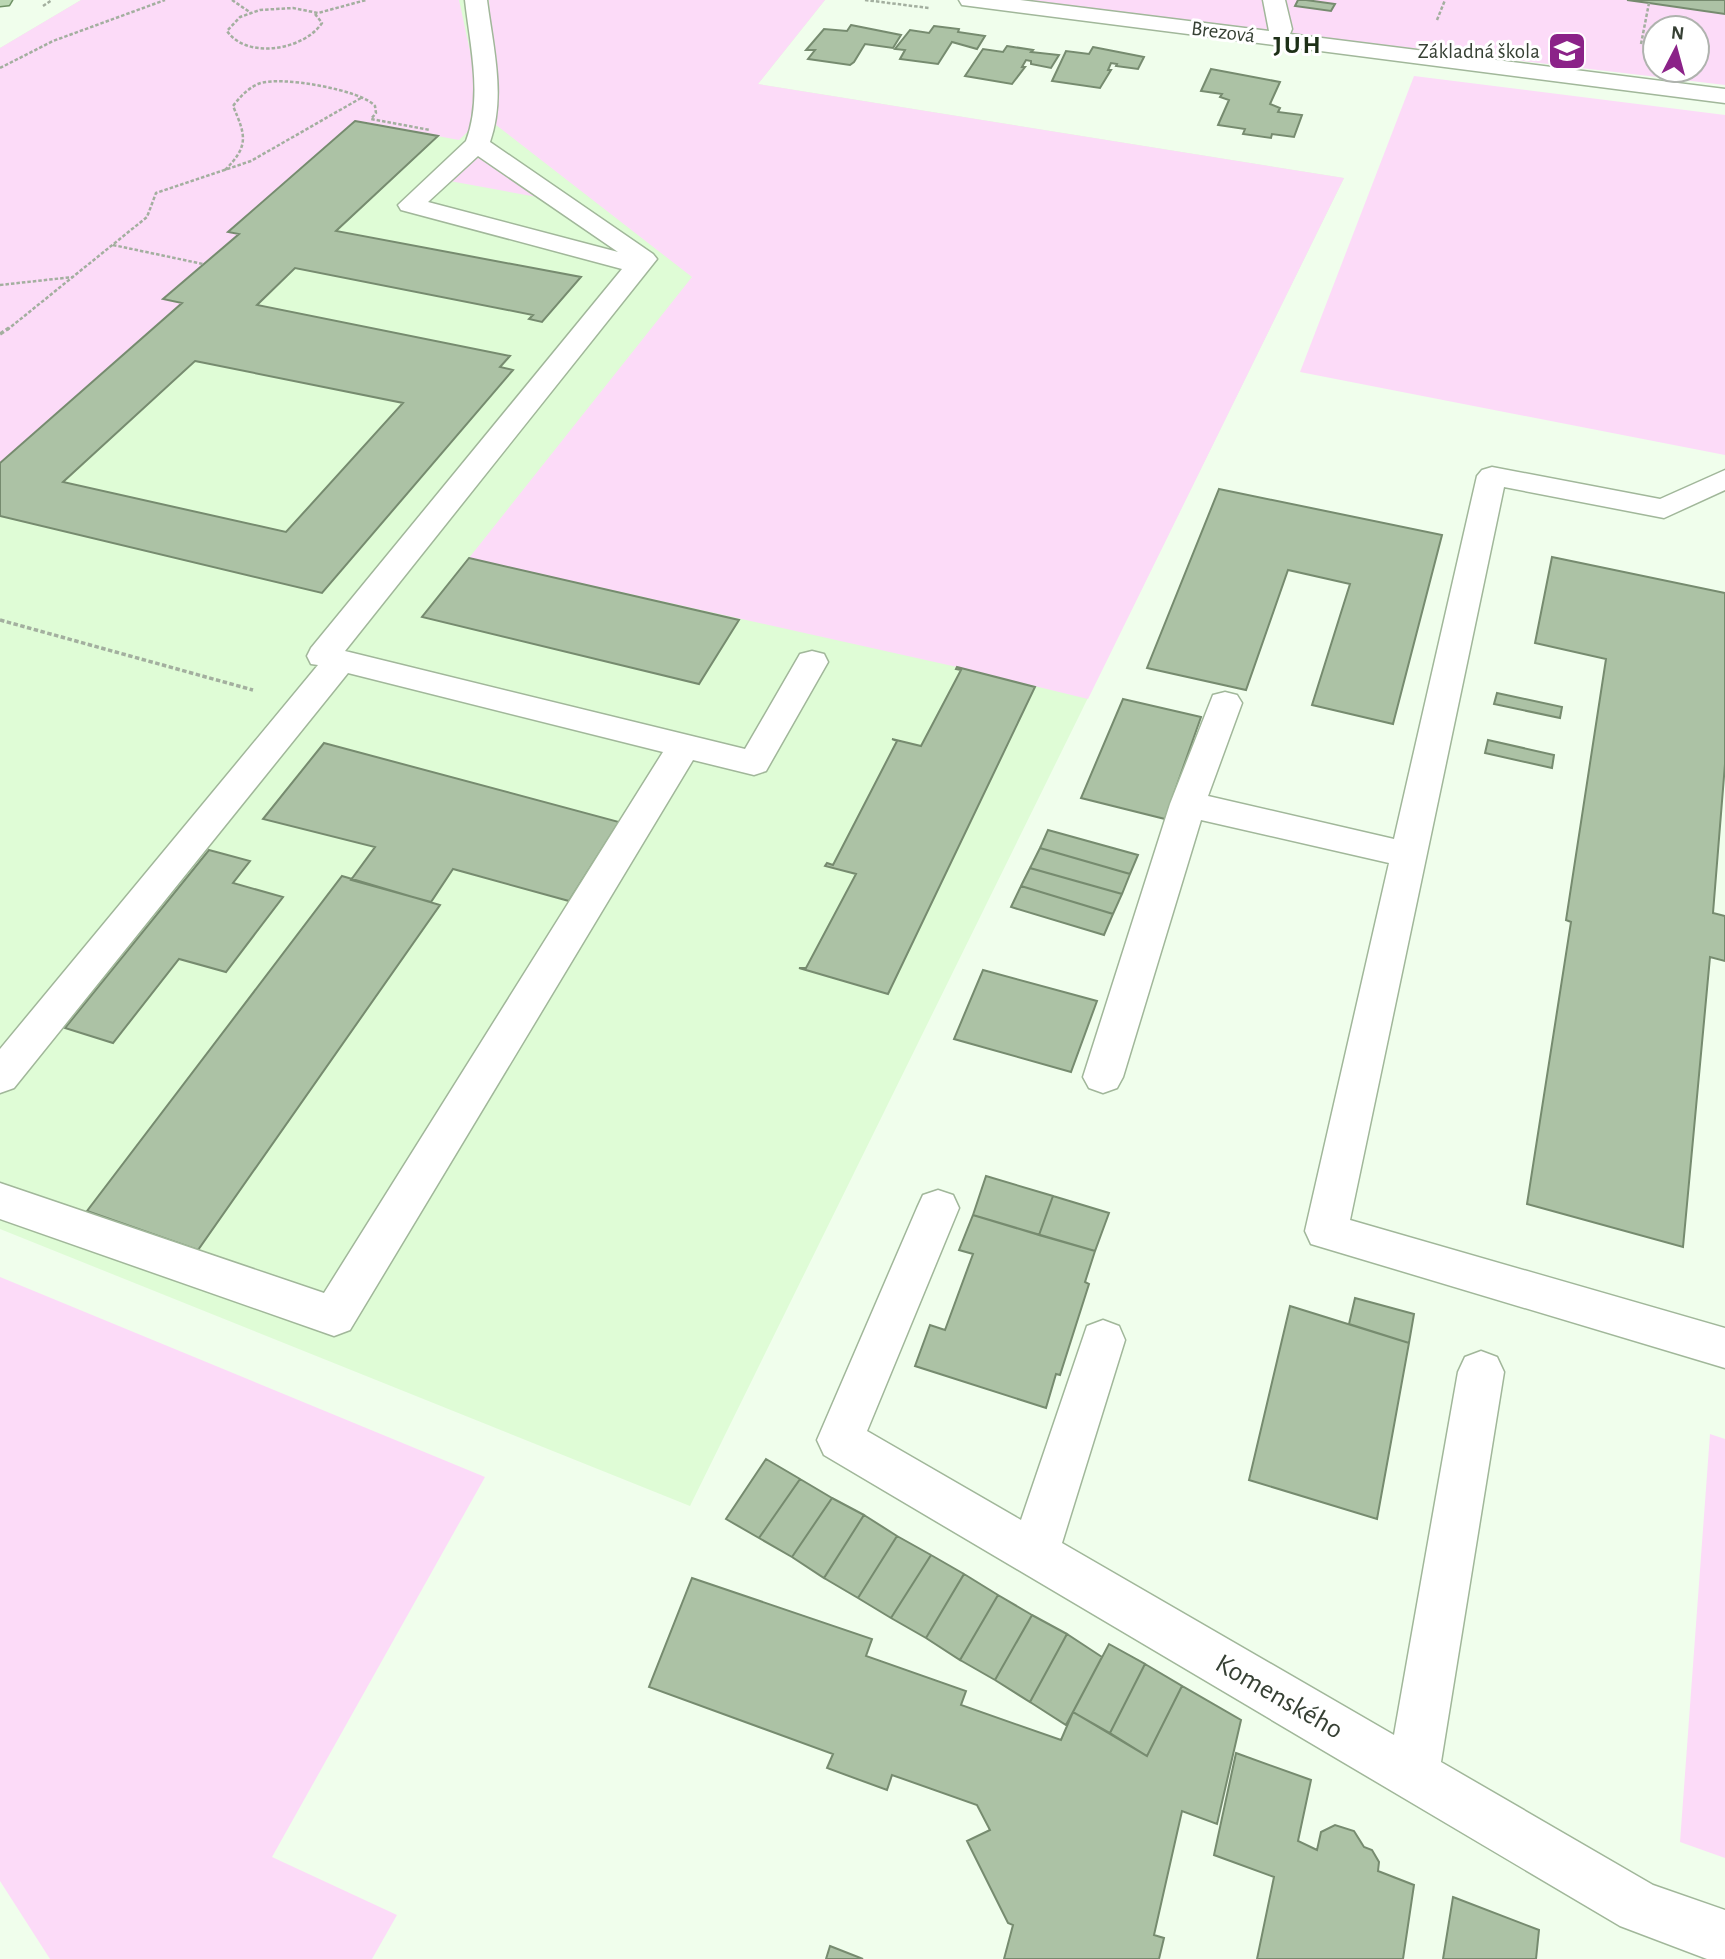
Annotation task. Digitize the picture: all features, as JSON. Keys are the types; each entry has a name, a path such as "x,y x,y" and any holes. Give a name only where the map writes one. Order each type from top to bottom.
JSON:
{"street":[{"path":"476,0 486,118 478,142 410,205 640,266"},
{"name":"Brezová","path":"970,0 1102,8 1277,39 1725,96"},
{"path":"1274,0 1281,29 1277,39"},
{"path":"478,142 644,260 323,656 754,763 812,662"},
{"path":"1725,479 1664,509 1492,476 1326,1231 1725,1348"},
{"path":"0,1077 340,662"},
{"path":"1102,1077 1188,804 1225,703"},
{"path":"0,1201 334,1316 684,746"},
{"path":"1188,804 1409,855"},
{"name":"Komenského","path":"938,1208 840,1440 1639,1907 1725,1938"},
{"path":"1034,1555 1103,1340"},
{"path":"1413,1775 1481,1371"}],"path":[{"path":"0,68 53,41 165,0"},
{"path":"232,0 251,13"},
{"path":"315,14 366,0"},
{"path":"1640,49 1649,3"},
{"path":"289,8 304,9 315,14 322,23 321,28 308,39 259,48 237,44 227,31 237,18 251,13 289,8"},
{"path":"223,171 244,147 245,136 233,106 240,95 249,87 260,83 290,79 372,102 376,113 371,118 478,142"},
{"path":"0,334 21,321 147,216 156,192 251,161 362,98"},
{"path":"112,245 203,264"},
{"path":"0,285 74,277"},
{"path":"0,620 304,705"}],"shaded area":[{"path":"81,0 825,0 758,84 1344,178 690,1506 0,1229 0,48"},
{"path":"81,0 459,0 473,65 478,122 459,140 355,121 229,231 239,234 164,299 182,303 0,463 0,48"},
{"path":"489,0 825,0 758,84 1344,178 1088,699 957,667 469,558 692,277 496,125"},
{"name":"Základná škola","path":"1003,0 1725,0 1725,85 1711,83 1711,14 1641,14 1641,75"},
{"path":"1414,76 1725,115 1725,455 1300,372"},
{"path":"477,144 559,201 439,179"},
{"path":"0,1277 485,1477 272,1857 397,1915 372,1959 50,1959 0,1881"},
{"path":"1710,1434 1725,1439 1725,1858 1680,1842"}],"building":[{"path":"1298,0 1335,4 1331,11 1295,6"},
{"path":"1627,0 1725,0 1725,14 1649,3"},
{"path":"851,25 901,35 893,48 865,44 850,65 808,59 815,50 806,50 824,29 847,31"},
{"path":"934,26 985,36 977,49 952,42 938,64 900,59 905,50 895,49 910,30 929,33"},
{"path":"1007,46 1059,55 1051,68 1031,64 1031,61 1026,60 1022,67 1025,67 1012,84 965,76 983,49 1003,52"},
{"path":"1093,47 1144,57 1138,69 1111,63 1108,70 1111,70 1100,88 1052,81 1066,51 1089,54"},
{"path":"1211,69 1280,82 1270,104 1280,108 1278,112 1302,115 1294,137 1272,134 1271,138 1243,134 1245,129 1218,125 1229,100 1220,97 1222,94 1201,91"},
{"path":"355,121 438,136 336,231 581,277 542,322 529,319 533,315 295,268 257,305 510,356 500,367 513,370 322,593 0,516 0,463 182,303 163,299 239,234 228,232","holes":["195,361 403,403 286,532 63,482"]},
{"path":"1219,489 1442,535 1393,724 1312,705 1350,584 1288,570 1246,690 1147,668"},
{"path":"1552,557 1725,593 1725,764 1713,913 1725,916 1725,961 1710,957 1683,1247 1527,1204 1571,922 1566,920 1606,659 1535,643"},
{"path":"469,558 739,620 699,684 422,617"},
{"path":"957,667 1035,687 888,994 799,968 806,968 856,874 825,866 827,863 833,865 897,741 892,739 921,746 961,670 956,669"},
{"path":"1497,693 1562,707 1560,718 1494,704"},
{"path":"1123,699 1201,717 1165,819 1081,798"},
{"path":"1488,740 1554,755 1552,768 1485,753"},
{"path":"324,743 619,822 569,901 453,869 431,902 351,880 375,847 263,819"},
{"path":"1048,830 1138,855 1130,874 1040,848"},
{"path":"1040,848 1130,874 1122,894 1030,868"},
{"path":"209,850 250,861 233,883 283,897 226,972 179,959 113,1043 65,1028"},
{"path":"1030,868 1122,894 1113,914 1021,886"},
{"path":"342,876 440,905 198,1250 87,1211"},
{"path":"1021,886 1113,914 1104,935 1011,907"},
{"path":"983,970 1097,1001 1071,1072 954,1039"},
{"path":"986,1176 1053,1196 1039,1235 973,1215"},
{"path":"1053,1196 1109,1213 1095,1251 1039,1235"},
{"path":"973,1215 1095,1251 1085,1282 1089,1284 1060,1375 1056,1374 1046,1408 915,1366 930,1325 945,1330 973,1254 959,1250"},
{"path":"1355,1298 1414,1314 1409,1343 1349,1324"},
{"path":"1290,1306 1409,1343 1377,1519 1249,1480"},
{"path":"766,1459 800,1479 759,1538 726,1519"},
{"path":"800,1479 832,1498 792,1557 759,1538"},
{"path":"832,1498 864,1515 824,1578 792,1557"},
{"path":"864,1515 897,1536 858,1598 824,1578"},
{"path":"897,1536 931,1555 891,1618 858,1598"},
{"path":"931,1555 964,1574 926,1638 891,1618"},
{"path":"964,1574 998,1595 960,1660 926,1638"},
{"path":"692,1578 872,1639 866,1656 966,1691 961,1705 1061,1740 1073,1712 1147,1756 1182,1686 1241,1720 1217,1824 1182,1811 1154,1935 1164,1938 1159,1959 1004,1959 1013,1925 1008,1923 967,1841 990,1830 977,1805 892,1775 887,1790 827,1768 833,1754 649,1687"},
{"path":"998,1595 1032,1615 995,1680 960,1660"},
{"path":"1032,1615 1067,1634 1030,1702 995,1680"},
{"path":"1067,1634 1102,1657 1066,1725 1030,1702"},
{"path":"1109,1644 1145,1664 1110,1733 1073,1712"},
{"path":"1145,1664 1182,1686 1147,1756 1110,1733"},
{"path":"1236,1753 1311,1780 1298,1841 1317,1850 1321,1832 1335,1825 1354,1831 1364,1847 1372,1850 1379,1862 1378,1871 1414,1885 1403,1959 1257,1959 1274,1877 1214,1855"},
{"path":"1453,1897 1539,1930 1536,1959 1443,1959"},
{"path":"830,1946 863,1959 826,1959"}],"place":[{"name":"Základná škola","path":"1567,51"}],"district":[{"name":"JUH","path":"1298,45"}]}
